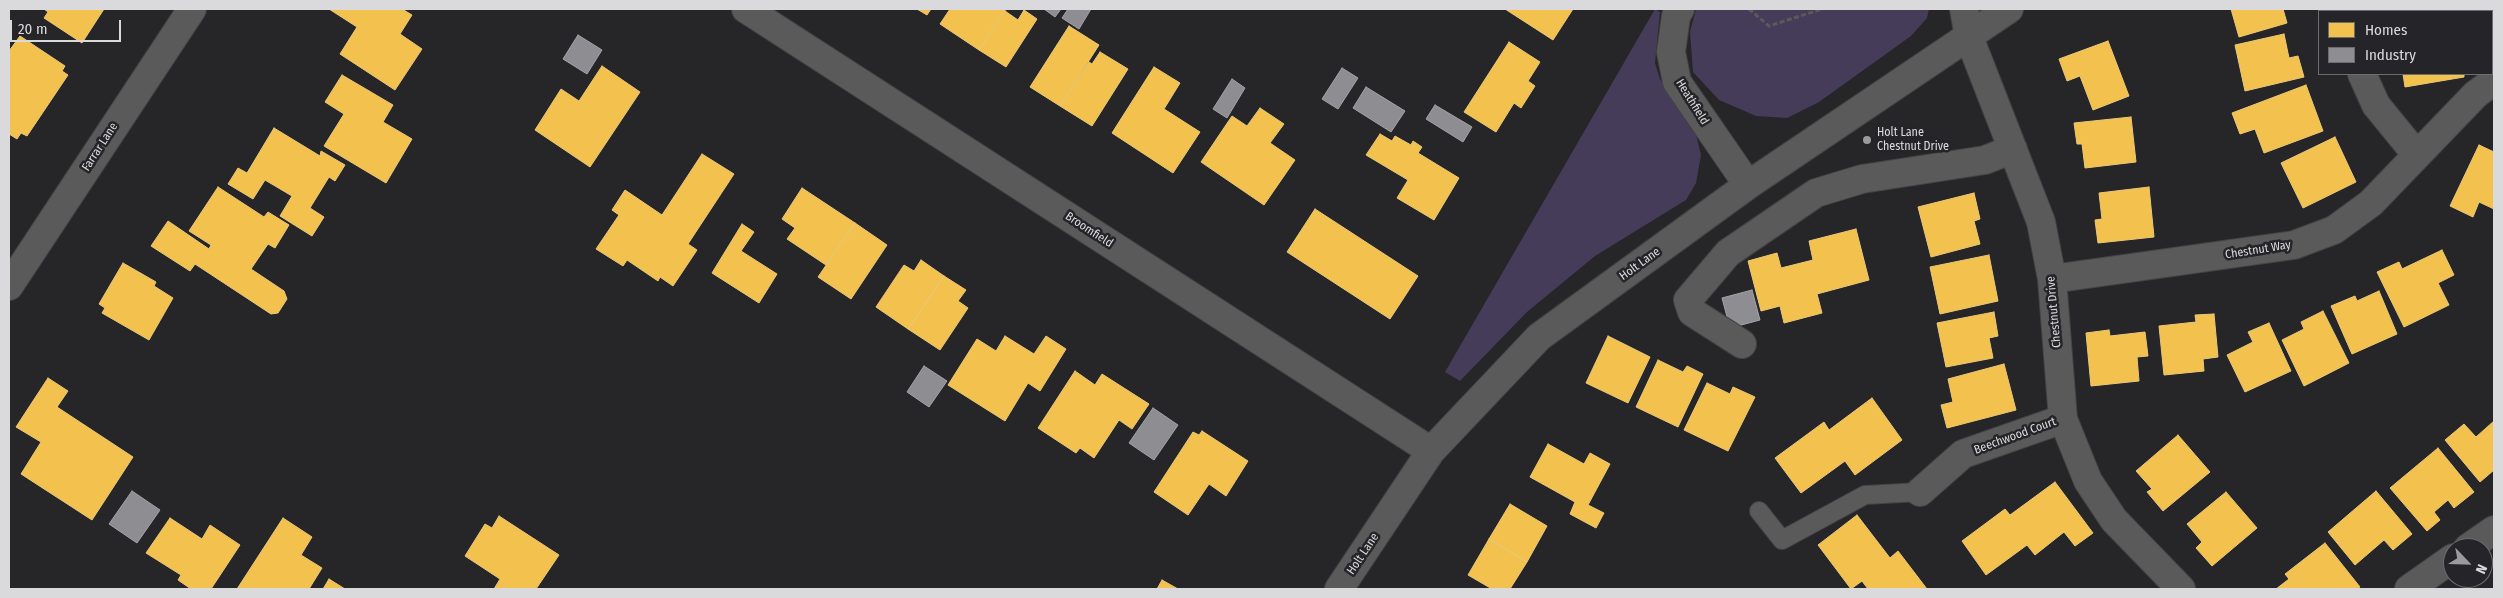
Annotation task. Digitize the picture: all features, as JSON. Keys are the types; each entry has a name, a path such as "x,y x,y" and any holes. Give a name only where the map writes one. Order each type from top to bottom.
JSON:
{"street":[{"name":"Farrar Lane","path":"9,286 192,9"},
{"name":"Broomfield","path":"746,9 1432,451"},
{"name":"Heathfield","path":"1680,9 1676,16 1671,52 1677,82 1748,185"},
{"name":"Chestnut Drive","path":"1964,9 1969,37 2041,222 2052,279 2063,419 2088,481 2114,520 2182,589"},
{"name":"Holt Lane","path":"1339,589 1432,451 1539,336 1748,185 2008,9"},
{"path":"2362,75 2376,105 2416,154"},
{"name":"Chestnut Way","path":"2052,279 2294,245 2334,230 2371,203 2416,154 2476,94 2494,81"},
{"path":"1742,344 1692,312 1688,300 1728,253 1816,192 1862,179 1985,160 2013,149"},
{"name":"Beechwood Court","path":"1920,492 1963,454 2063,419"},
{"path":"2482,538 2494,530"},
{"path":"2409,589 2443,565"}],"lane":[{"path":"1759,511 1782,540 1865,495 1920,492"}],"path":[{"path":"1750,9 1769,26 1822,9"}],"shaded area":[{"path":"1655,9 1660,12 1655,63 1660,79 1695,130 1701,155 1696,183 1686,200 1595,256 1527,312 1460,381 1445,372"},
{"path":"1696,9 1929,9 1927,18 1911,36 1819,102 1787,118 1756,116 1719,100 1693,72 1690,32"}],"building: Homes":[{"path":"44,9 104,9 82,43 44,18 48,12"},
{"path":"329,9 402,9 412,15 400,34 422,49 395,90 340,54 357,27"},
{"path":"917,9 931,9 927,15"},
{"path":"950,9 1006,9 979,50 940,24"},
{"path":"1505,9 1573,9 1553,40"},
{"path":"2231,9 2283,9 2287,23 2239,37"},
{"path":"1024,10 1037,19 1006,67 979,50 1005,11 1018,20"},
{"path":"1069,26 1099,45 1060,106 1030,87"},
{"path":"2284,34 2289,58 2298,56 2304,77 2245,91 2235,45"},
{"path":"20,36 65,66 62,71 68,75 27,136 21,133 17,139 9,134 9,51"},
{"path":"2108,41 2129,96 2093,110 2080,76 2067,81 2059,59"},
{"path":"1509,42 1540,62 1528,81 1535,86 1521,108 1514,103 1496,132 1464,112"},
{"path":"1100,52 1128,69 1092,126 1060,106 1089,62 1092,64"},
{"path":"602,66 640,92 590,167 535,130 561,89 579,101"},
{"path":"1154,67 1180,83 1164,109 1200,132 1173,173 1112,133"},
{"path":"342,75 393,105 383,122 412,139 386,183 324,146 344,114 325,102"},
{"path":"2403,75 2464,75 2464,77 2405,87"},
{"path":"2306,85 2323,131 2264,153 2255,129 2240,134 2232,113"},
{"path":"1260,108 1284,124 1270,143 1295,160 1264,205 1201,162 1232,116 1247,126"},
{"path":"2131,117 2136,162 2085,168 2082,144 2077,144 2074,123"},
{"path":"274,128 320,156 321,151 345,165 335,181 329,177 310,208 324,217 312,236 280,216 292,196 265,180 253,199 228,184 238,168 247,173"},
{"path":"1380,134 1392,141 1395,136 1411,145 1413,141 1422,147 1418,153 1459,178 1434,220 1397,198 1408,180 1366,155"},
{"path":"2335,137 2356,182 2303,208 2281,163"},
{"path":"2479,145 2494,152 2494,209 2479,202 2473,217 2450,206"},
{"path":"702,154 734,174 688,244 697,250 673,286 660,277 658,281 627,260 623,266 596,249 619,215 612,210 625,190 662,215"},
{"path":"218,187 264,217 268,212 289,225 275,248 268,244 251,269 284,291 287,299 278,313 271,314 195,264 190,271 151,246 168,221 209,249 211,245 189,231"},
{"path":"2149,187 2154,237 2098,243 2095,220 2102,219 2099,193"},
{"path":"802,188 855,223 826,265 787,239 795,228 782,219"},
{"path":"1974,193 1980,219 1974,221 1980,244 1931,257 1918,207"},
{"path":"1315,209 1418,276 1390,319 1287,252"},
{"path":"855,223 887,245 851,299 818,277"},
{"path":"742,224 754,232 741,251 777,274 759,303 712,273"},
{"path":"1856,229 1869,280 1817,294 1822,313 1784,323 1780,306 1761,311 1748,261 1777,253 1781,268 1813,260 1809,241"},
{"path":"2442,250 2454,275 2438,283 2449,305 2404,327 2377,272 2399,262 2402,269"},
{"path":"1989,255 1998,301 1940,314 1930,267"},
{"path":"921,260 944,276 908,329 876,307 904,265 914,271"},
{"path":"123,263 156,282 154,286 173,298 149,340 102,313 105,308 99,304"},
{"path":"944,276 966,290 958,301 968,308 940,350 908,329"},
{"path":"2379,291 2397,334 2352,354 2331,306 2355,296 2357,301"},
{"path":"2323,311 2349,363 2304,386 2282,340 2304,329 2301,322"},
{"path":"1994,312 1998,336 1989,338 1993,358 1946,367 1937,323"},
{"path":"2214,314 2218,357 2203,359 2204,371 2164,375 2159,326 2196,322 2195,315"},
{"path":"2269,323 2291,371 2245,392 2227,355 2253,342 2248,332"},
{"path":"2109,330 2110,336 2145,332 2148,356 2137,357 2139,381 2091,386 2086,333"},
{"path":"1005,336 1034,354 1046,336 1066,349 1040,391 1028,383 1005,421 948,385 977,339 996,351"},
{"path":"1608,336 1650,357 1628,403 1586,383"},
{"path":"1658,360 1683,372 1687,366 1703,374 1678,427 1636,407"},
{"path":"2004,364 2016,410 1947,428 1941,405 1953,402 1948,379"},
{"path":"1075,371 1095,385 1102,374 1149,404 1132,429 1119,420 1094,458 1080,448 1076,453 1038,428"},
{"path":"48,378 68,391 57,407 133,457 92,520 21,474 41,442 16,427"},
{"path":"1707,383 1730,394 1733,387 1755,397 1728,451 1684,430"},
{"path":"1872,398 1902,440 1855,475 1845,461 1801,493 1775,458 1824,422 1829,430"},
{"path":"2494,421 2494,470 2480,482 2445,440 2464,424 2476,437"},
{"path":"1202,431 1248,461 1226,496 1209,484 1188,515 1154,492 1193,432 1199,435"},
{"path":"2178,435 2210,472 2163,511 2147,492 2152,489 2136,471"},
{"path":"1548,444 1584,464 1590,453 1610,464 1588,505 1604,513 1596,528 1570,514 1575,502 1530,477"},
{"path":"2438,448 2474,492 2454,508 2448,500 2434,512 2440,520 2427,531 2390,488"},
{"path":"2055,482 2093,533 2075,546 2064,532 2035,555 2027,545 1986,575 1962,541 2005,509 2010,515"},
{"path":"2376,491 2412,534 2393,550 2384,540 2355,565 2328,532"},
{"path":"2226,492 2257,528 2212,566 2196,548 2202,542 2187,524"},
{"path":"1510,504 1547,526 1527,562 1489,539"},
{"path":"1857,515 1890,558 1898,551 1927,589 1868,589 1862,581 1851,589 1818,545"},
{"path":"499,516 559,555 536,589 494,589 500,579 465,556 485,524 492,528"},
{"path":"170,518 202,539 210,525 240,545 211,589 191,589 178,580 181,575 146,553"},
{"path":"283,518 312,537 301,555 322,568 309,589 237,589"},
{"path":"1489,539 1527,562 1510,589 1492,589 1468,575"},
{"path":"2325,543 2360,587 2356,589 2276,589 2289,579 2285,574"},
{"path":"329,579 345,589 323,589"},
{"path":"1162,580 1178,589 1157,589"}],"building: Industry":[{"path":"1044,9 1061,9 1055,17"},
{"path":"1068,9 1091,9 1079,29 1062,18"},
{"path":"578,35 602,50 587,74 563,59"},
{"path":"1342,68 1358,78 1338,109 1322,99"},
{"path":"1232,79 1245,88 1227,118 1213,109"},
{"path":"1366,87 1405,111 1391,132 1353,108"},
{"path":"1435,105 1472,127 1463,142 1426,119"},
{"path":"1752,290 1760,320 1730,328 1722,298"},
{"path":"924,366 947,381 929,407 907,392"},
{"path":"1153,408 1178,425 1154,460 1129,443"},
{"path":"132,491 160,510 137,543 109,524"}],"place":[{"name":"Holt Lane Chestnut Drive","path":"1867,140"}]}
